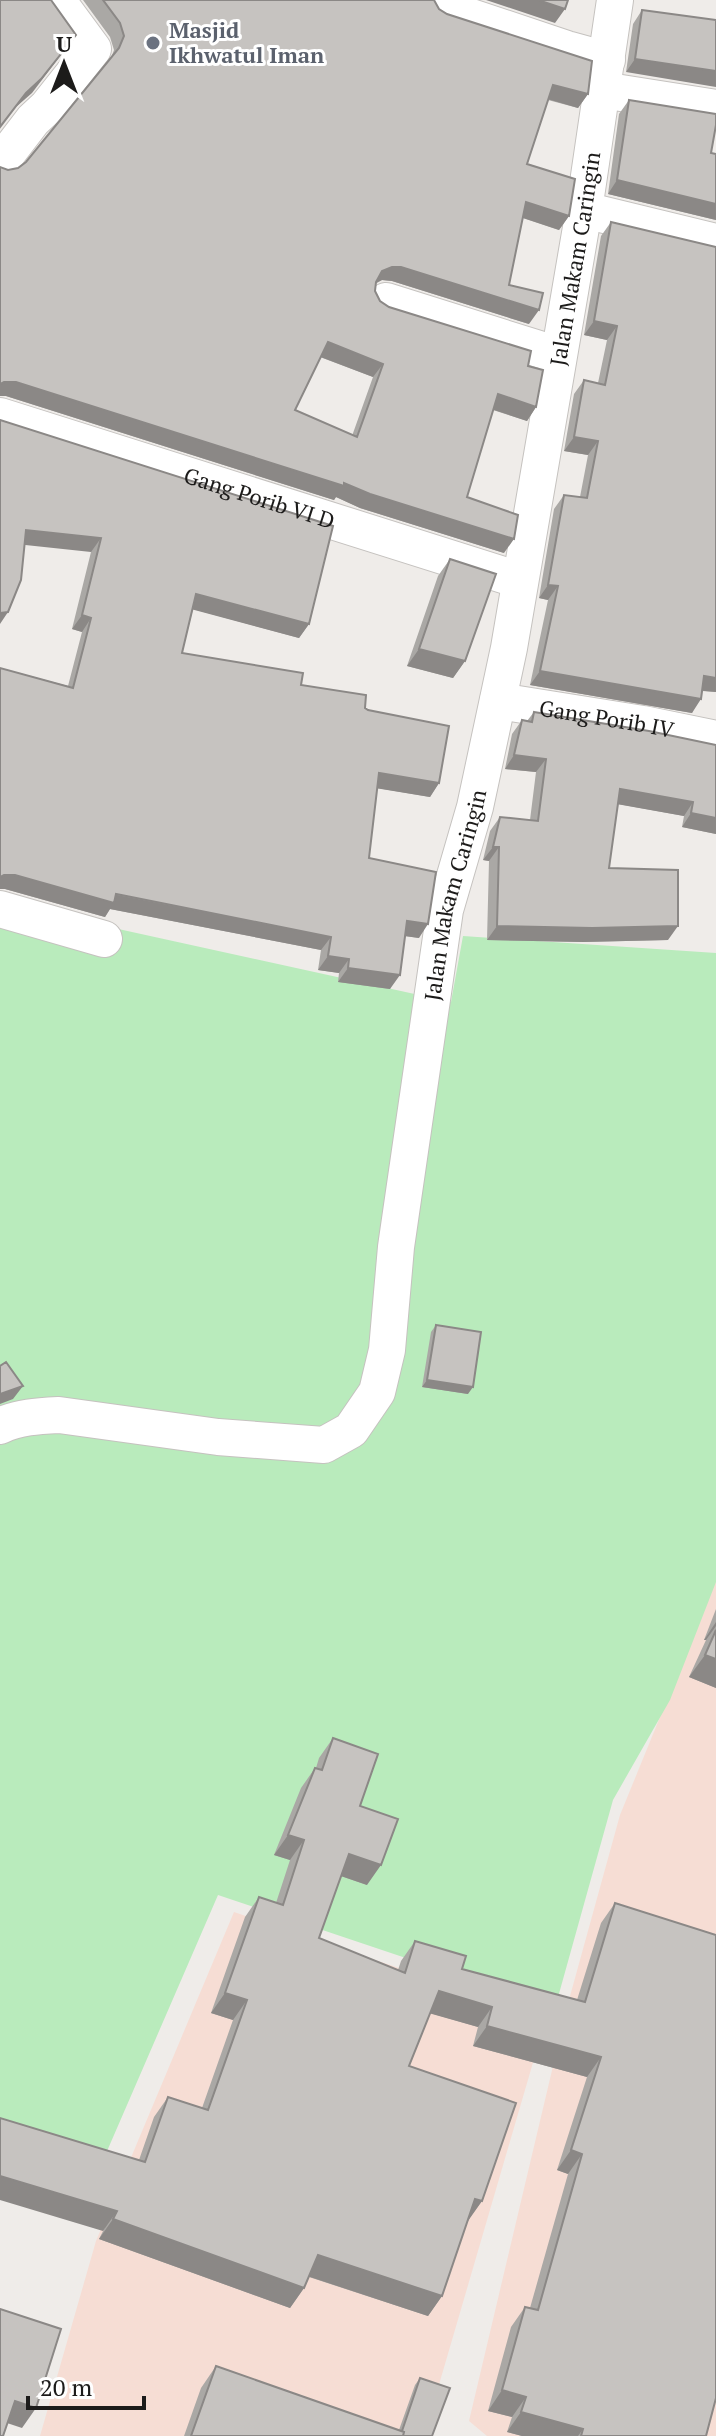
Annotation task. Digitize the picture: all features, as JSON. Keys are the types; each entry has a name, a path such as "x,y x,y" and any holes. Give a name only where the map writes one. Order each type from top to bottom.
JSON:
{"street":[{"path":"0,163 93,49 57,0"},
{"name":"Jalan Makam Caringin","path":"0,1426 34,1417 59,1415 278,1444 324,1445 351,1430 377,1392 387,1350 396,1247 445,910 475,807 498,701 584,210 615,0"},
{"path":"444,8 567,49 605,75 716,108"},
{"path":"584,210 716,242"},
{"path":"386,301 558,355"},
{"name":"Gang Porib VI D","path":"0,416 519,580"},
{"name":"Gang Porib IV","path":"498,701 716,739"},
{"path":"0,909 104,939"}],"shaded area":[{"path":"716,1580 716,2436 487,2436 469,2421 567,2007 620,1815"},
{"path":"234,1912 546,2018 424,2436 40,2436 96,2241"}],"green space":[{"path":"0,903 451,1002 463,936 716,953 716,1582 670,1700 613,1800 555,2008 218,1895 101,2165 0,2135"}],"building":[{"path":"0,0 51,0 76,35 0,127"},
{"path":"103,0 434,0 439,9 447,14 592,61 588,94 553,85 527,164 575,179 569,216 526,202 509,285 543,293 539,310 401,267 382,271 376,282 375,291 380,301 389,307 531,351 528,366 543,370 536,407 498,394 467,497 518,515 514,539 16,382 0,384 0,167 8,170 26,162 119,48 124,36 120,23","holes":["328,342 383,364 357,437 295,410"]},
{"path":"538,0 568,0 565,9"},
{"path":"642,10 716,20 716,71 635,59"},
{"path":"629,100 716,114 711,153 716,154 716,204 617,180"},
{"path":"611,222 716,247 716,678 704,676 701,699 540,671 558,586 548,585 564,495 587,498 598,441 574,437 584,380 605,385 617,326 594,321"},
{"path":"0,420 333,526 309,624 196,594 182,653 303,673 301,685 366,695 365,708 368,710 449,726 439,783 379,773 369,858 436,872 428,924 407,921 400,975 348,968 349,959 328,956 331,937 116,894 114,903 15,875 0,877 0,668 73,688 91,618 82,615 101,538 26,530 21,580 8,612 0,613"},
{"path":"450,559 496,574 465,661 419,649"},
{"path":"534,712 716,745 716,818 691,813 693,802 620,789 609,868 678,870 678,926 497,926 499,847 493,847 500,817 538,821 546,759 514,755 522,720 532,722"},
{"path":"436,1325 481,1332 473,1387 427,1380"},
{"path":"6,1362 23,1386 0,1394 0,1366"},
{"path":"716,1630 716,1659 705,1655"},
{"path":"333,1738 378,1754 360,1806 398,1819 381,1865 349,1854 319,1938 405,1973 415,1941 466,1956 462,1969 585,2002 615,1903 716,1935 716,2398 706,2436 581,2436 583,2429 521,2412 526,2397 502,2390 525,2307 538,2310 582,2154 571,2150 601,2057 487,2026 492,2007 439,1991 409,2066 516,2103 482,2201 475,2199 442,2296 318,2255 304,2288 113,2219 117,2211 0,2176 0,2118 145,2162 168,2097 208,2110 247,2000 225,1993 259,1897 283,1905 304,1840 288,1835 315,1768 322,1770"},
{"path":"0,2309 61,2329 36,2408 15,2401 3,2436 0,2436"},
{"path":"216,2366 404,2432 403,2436 191,2436"},
{"path":"420,2378 450,2388 432,2436 403,2436 402,2431"}],"place":[{"name":"Masjid Ikhwatul Iman","path":"153,43"}]}
